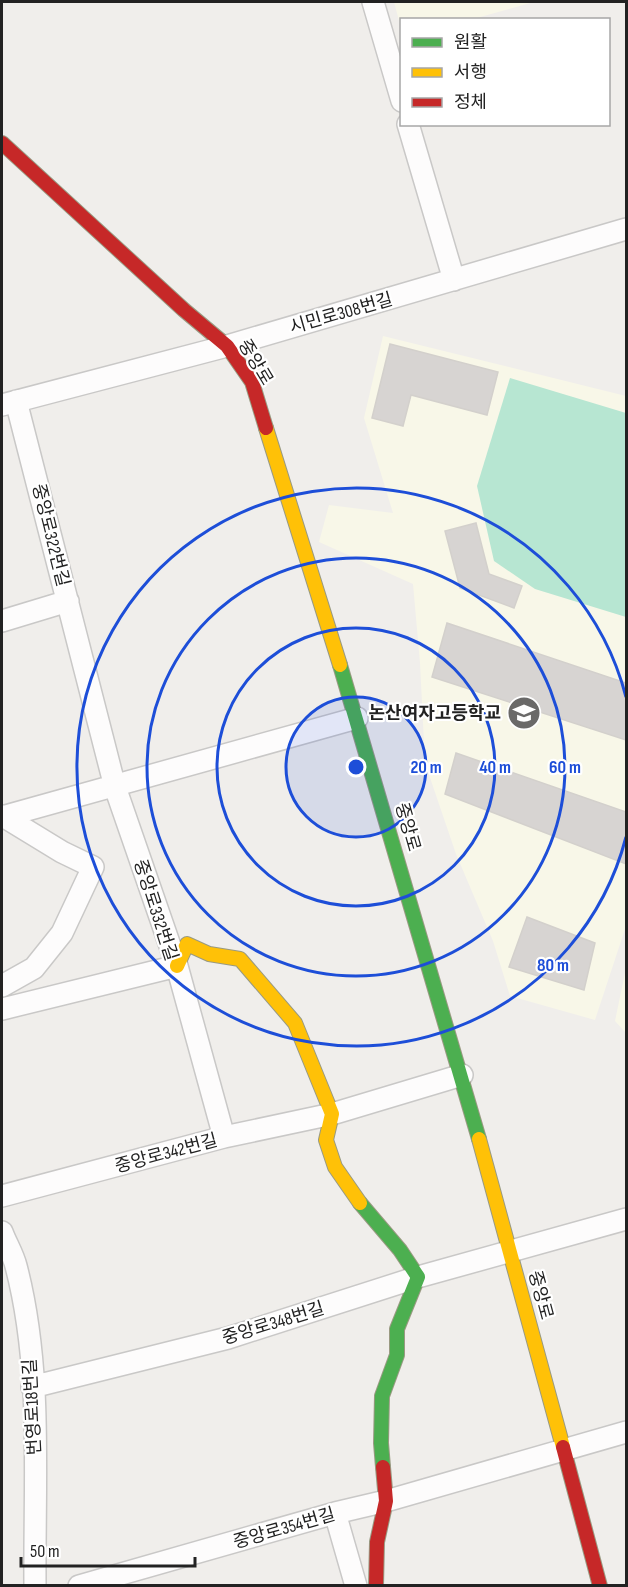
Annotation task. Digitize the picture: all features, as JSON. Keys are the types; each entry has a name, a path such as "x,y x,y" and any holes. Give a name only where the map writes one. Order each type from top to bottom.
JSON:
{"street":[{"path":"373,2 400,94"},
{"path":"409,126 454,280"},
{"name":"중앙로","path":"2,143 184,310 227,346 252,382 357,718 462,1075 600,1586"},
{"name":"시민로308번길","path":"227,346 627,229"},
{"name":"중앙로322번길","path":"2,621 68,602 9,403 227,346"},
{"name":"중앙로332번길","path":"2,1009 177,966 115,787 68,602"},
{"path":"2,816 115,787 357,718"},
{"path":"2,816 62,852 93,867 62,933 34,968 2,986"},
{"path":"224,1137 177,966 187,944 209,954 240,959 295,1023 332,1114 326,1140 335,1167 362,1207 400,1250 418,1277 397,1329 397,1355 382,1396 381,1443 386,1501 377,1542 376,1586"},
{"name":"중앙로342번길","path":"2,1196 224,1137 332,1114 462,1075"},
{"name":"중앙로348번길","path":"32,1387 228,1338 418,1277 627,1219"},
{"name":"번영로18번길","path":"2,1232 15,1264 27,1321 35,1441 35,1586"},
{"name":"중앙로354번길","path":"79,1586 627,1432"},
{"path":"335,1513 356,1586"}],"shaded area":[{"path":"394,2 534,2 477,18 400,18 400,24"},
{"name":"논산여자고등학교","path":"383,336 626,396 626,926 595,1020 510,996 493,941 456,854 425,763 413,584 319,542 329,505 393,513 364,418"},
{"path":"626,968 626,1033 615,1021"}],"green space":[{"path":"510,378 626,413 626,617 535,589 494,561 477,486"}],"building":[{"path":"390,344 498,372 487,415 411,395 403,426 372,418"},
{"path":"476,523 489,574 522,586 514,608 460,588 445,531"},
{"path":"447,623 626,683 626,740 432,677"},
{"path":"456,753 626,812 626,864 445,794"},
{"path":"527,917 595,943 584,990 509,967"}],"traffic: fast":[{"path":"340,665 479,1139"},
{"path":"360,1203 400,1250 418,1277 397,1329 397,1355 382,1396 383,1467"}],"traffic: slow":[{"path":"266,428 340,665"},
{"path":"177,966 187,944 209,954 240,959 295,1023 332,1114 326,1140 335,1167 360,1203"},
{"path":"479,1139 563,1447"}],"traffic: jam":[{"path":"2,143 184,310 227,346 252,382 266,428"},
{"path":"563,1447 600,1586"},
{"path":"376,1586 377,1542 386,1501 383,1467"}],"place":[{"name":"논산여자고등학교","path":"524,713"}]}
